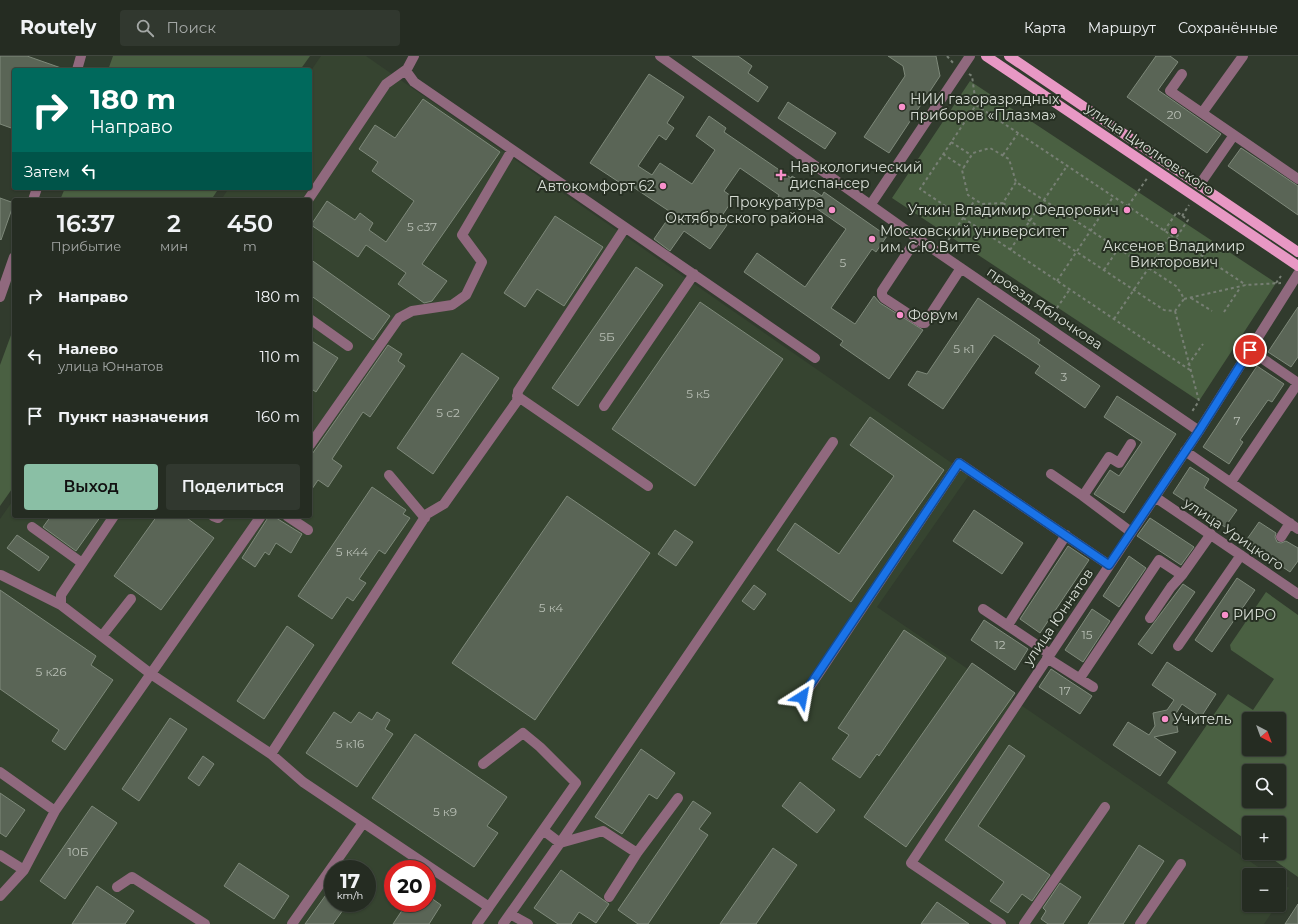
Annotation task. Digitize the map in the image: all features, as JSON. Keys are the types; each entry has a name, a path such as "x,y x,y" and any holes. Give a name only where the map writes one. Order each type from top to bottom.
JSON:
{"main road":[{"name":"улица Циолковского","path":"986,56 1298,266"},
{"name":"улица Циолковского","path":"1009,56 1200,184 1298,252"}],"street":[{"path":"78,68 81,56"},
{"path":"309,198 386,84 407,69 414,56"},
{"name":"проезд Яблочкова","path":"660,56 917,238 940,252 1199,431"},
{"path":"871,204 970,56"},
{"path":"1202,114 1243,56"},
{"path":"407,69 406,71 414,82 815,358"},
{"path":"1182,74 1170,91 1298,179"},
{"path":"1200,184 1234,136"},
{"path":"312,442 399,318 412,311 452,305 466,295 482,262 462,235 512,150"},
{"path":"271,754 427,514 444,504 517,401 518,391 625,228"},
{"path":"917,238 882,291 884,298 922,323 925,323 962,268"},
{"path":"0,297 12,263"},
{"path":"604,406 694,274"},
{"name":"улица Юннатов","path":"1001,924 911,863 1199,431 1296,277"},
{"path":"312,320 348,346"},
{"path":"1231,482 1298,383 1250,350"},
{"path":"517,396 648,486"},
{"path":"503,924 560,843 833,442"},
{"path":"1083,496 1109,457 1119,463 1131,444"},
{"path":"1185,451 1294,526 1281,537"},
{"path":"802,697 959,463 1109,565"},
{"path":"1050,474 1083,496 1131,532"},
{"path":"389,475 425,518"},
{"name":"улица Урицкого","path":"1155,497 1298,594"},
{"path":"61,606 61,595 113,518"},
{"path":"0,896 24,870 55,811 260,518"},
{"path":"290,518 308,530"},
{"path":"32,527 82,563"},
{"path":"1150,618 1170,587 1182,575 1211,534"},
{"path":"1008,625 1066,535"},
{"path":"1178,646 1241,554"},
{"path":"1080,678 1160,560 1182,575"},
{"path":"1,575 61,606 151,674 271,754 303,782 489,907"},
{"path":"102,636 131,599"},
{"path":"983,609 1008,625 1093,687"},
{"path":"477,924 576,783 540,747 522,733 483,764"},
{"path":"0,772 55,811"},
{"path":"609,897 637,853 678,798"},
{"path":"1024,924 1105,807"},
{"path":"292,924 363,823"},
{"path":"543,830 560,843"},
{"path":"560,843 603,831 637,853"},
{"path":"0,855 24,870"},
{"path":"1140,924 1181,864"},
{"path":"117,887 132,877 205,924"},
{"path":"510,914 528,924"}],"path":[{"path":"1190,370 920,189 976,105 1246,285"},
{"path":"1002,155 1018,132"},
{"path":"952,142 971,155"},
{"path":"1184,300 1176,286 1016,182 1009,159 990,148 971,155 962,170 968,195 982,204 1003,203 1169,312 1175,311 1184,300 1191,298 1246,285 1276,284 1296,277"},
{"path":"944,154 964,168"},
{"path":"1010,250 1067,166"},
{"path":"1128,206 1154,168"},
{"path":"1003,203 1016,182"},
{"path":"1057,281 1113,197"},
{"path":"940,252 975,200"},
{"path":"1164,231 1177,212 1188,220 1176,238"},
{"path":"1114,319 1171,235"},
{"path":"1104,270 1118,249"},
{"path":"1276,284 1281,276"},
{"path":"1224,312 1241,287"},
{"path":"1046,325 1070,289"},
{"path":"1191,298 1212,311"},
{"path":"1175,311 1188,366 1199,400 1184,422"},
{"path":"1188,366 1203,344"}],"shaded area":[{"path":"113,56 310,56 301,68 109,68"},
{"path":"321,56 366,56 969,475 877,607 1242,856 1242,860 1248,860 1260,868 1242,868 1242,912 1272,912 1264,924 0,924 0,519 12,502 12,518 312,518 312,198 222,198 228,190 312,190 312,69"},
{"path":"970,81 1276,283 1199,401 892,198"},
{"path":"64,190 218,190 212,198 61,198"},
{"path":"12,332 12,489 0,506 0,365"},
{"path":"1266,592 1298,615 1298,877 1274,860 1286,860 1286,816 1242,816 1242,837 1167,783 1228,694 1253,710 1274,679 1231,650 1230,645"}],"building":[{"path":"0,56 27,56 61,68 12,68 12,128 0,124"},
{"path":"692,56 738,56 752,66 748,73 768,87 758,102"},
{"name":"НИИ газоразрядных приборов «Плазма»","path":"888,56 936,56 940,76 889,153 864,137 905,76 903,66"},
{"path":"1156,56 1170,56 1178,62 1158,90 1221,134 1207,153 1127,97"},
{"path":"649,74 684,97 667,123 674,128 666,140 659,135 638,166 652,175 660,163 692,184 715,150 696,136 709,116 726,128 724,132 791,178 792,176 822,196 824,192 887,236 876,252 872,249 831,308 855,324 874,296 880,303 923,330 889,379 840,345 843,341 744,272 757,253 805,287 846,229 803,199 796,209 778,197 779,195 740,168 724,191 734,198 719,220 727,225 710,249 684,231 670,251 654,239 672,213 633,187 631,190 590,163"},
{"path":"423,99 500,152 422,264 447,281 432,301 424,303 398,284 406,273 366,245 358,257 312,226 327,201 355,220 360,213 373,223 369,230 386,242 414,201 372,171 378,162 359,149 375,125 395,138"},
{"path":"788,102 836,133 825,149 778,118"},
{"path":"1241,148 1298,186 1298,215 1228,166"},
{"path":"0,198 12,202 12,209 1,240"},
{"path":"555,216 603,247 564,306 537,289 525,307 504,293"},
{"path":"312,260 390,316 373,340 312,296"},
{"path":"636,267 663,285 578,406 552,388"},
{"path":"978,298 1040,340 1038,343 1100,386 1085,408 1035,373 1040,366 994,335 943,409 908,385 917,371 927,374"},
{"path":"700,302 783,359 695,486 612,429"},
{"path":"1298,307 1298,357 1291,367 1268,352"},
{"path":"312,341 338,358 316,392 312,389"},
{"path":"388,345 402,354 398,361 405,366 370,417 363,412 332,459 342,466 328,487 318,480 312,489 312,454"},
{"path":"462,353 499,378 433,474 397,448"},
{"path":"1257,366 1284,384 1272,402 1268,400 1240,440 1243,442 1229,464 1203,447"},
{"path":"1117,396 1176,434 1124,513 1094,494 1110,470 1119,476 1142,442 1104,417"},
{"path":"870,417 944,470 851,602 777,550 795,523 839,554 894,476 850,445"},
{"path":"1190,467 1209,479 1204,488 1237,510 1225,527 1173,493"},
{"path":"372,487 406,510 403,514 410,518 385,554 379,550 359,579 366,583 353,601 347,597 332,619 298,596"},
{"path":"567,496 650,553 535,720 452,663"},
{"path":"974,510 1023,543 1002,574 953,541"},
{"path":"50,518 100,518 76,551 43,527"},
{"path":"156,518 187,518 214,538 161,610 114,576"},
{"path":"268,518 276,518 302,534 291,553 276,543 269,555 265,552 255,567 242,558"},
{"path":"1150,518 1194,547 1181,565 1137,536"},
{"path":"1259,522 1276,533 1275,537 1277,542 1281,543 1286,541 1298,548 1298,561 1290,572 1245,542"},
{"path":"675,530 693,542 676,566 658,554"},
{"path":"17,535 49,557 39,571 7,548"},
{"path":"1068,546 1089,560 1040,633 1020,619"},
{"path":"1129,556 1146,568 1119,607 1103,596"},
{"name":"РИРО","path":"1237,578 1255,590 1212,652 1195,640"},
{"path":"1183,584 1195,592 1152,654 1138,644"},
{"path":"754,585 766,594 754,610 742,601"},
{"path":"0,590 96,656 91,665 113,680 65,750 52,741 59,730 0,689"},
{"path":"1092,609 1110,621 1083,662 1065,650"},
{"path":"984,620 1028,649 1015,670 971,640"},
{"path":"287,626 314,645 264,719 237,701"},
{"path":"904,630 946,658 879,756 877,754 860,778 832,759 849,735 838,728"},
{"name":"Учитель","path":"1167,662 1216,694 1201,717 1182,704 1175,715 1178,732 1154,737 1176,752 1160,776 1113,745 1128,722 1149,735 1155,726 1153,713 1167,710 1174,700 1152,685"},
{"path":"972,663 1015,693 906,847 864,817"},
{"path":"1051,669 1092,696 1080,714 1039,687"},
{"path":"334,712 351,723 359,712 372,720 377,712 390,720 385,729 393,734 357,787 306,753"},
{"path":"170,718 187,729 139,801 122,789"},
{"path":"415,734 507,797 487,826 498,833 474,867 372,798"},
{"path":"1009,745 1025,756 978,826 1050,875 1032,901 1022,894 1008,913 990,901 1004,882 945,840"},
{"path":"641,749 675,773 657,799 649,794 622,834 595,817"},
{"path":"203,756 214,764 199,786 188,778"},
{"path":"800,782 835,810 817,833 782,806"},
{"path":"0,793 25,810 6,837 0,833"},
{"path":"693,801 711,813 699,829 708,835 648,924 638,924 618,910"},
{"path":"92,806 117,823 65,899 40,881"},
{"path":"1139,845 1164,861 1123,924 1088,924"},
{"path":"773,848 797,865 756,924 720,924"},
{"path":"239,863 289,896 274,919 224,886"},
{"path":"561,870 609,904 596,923 579,912 571,924 558,924 534,908"},
{"path":"1060,883 1081,897 1063,924 1048,924 1041,919 1046,911 1043,908"},
{"path":"97,886 134,911 125,924 72,924"},
{"path":"324,898 324,912 342,912 333,924 305,924"},
{"path":"436,901 441,905 429,924 393,924 401,912 436,912"},
{"path":"937,902 969,924 921,924"},
{"path":"1298,904 1298,924 1285,924"}],"place":[{"name":"НИИ газоразрядных приборов «Плазма»","path":"902,107"},
{"name":"Наркологический диспансер","path":"781,175"},
{"name":"Автокомфорт 62","path":"663,186"},
{"name":"Прокуратура Октябрьского района","path":"832,210"},
{"name":"Уткин Владимир Федорович","path":"1127,210"},
{"name":"Аксенов Владимир Викторович","path":"1174,231"},
{"name":"Московский университет им. С.Ю.Витте","path":"872,239"},
{"name":"Форум","path":"900,315"},
{"name":"РИРО","path":"1225,615"},
{"name":"Учитель","path":"1165,719"}],"route":[{"path":"802,697 959,463 1109,565 1199,431 1250,350"}]}
